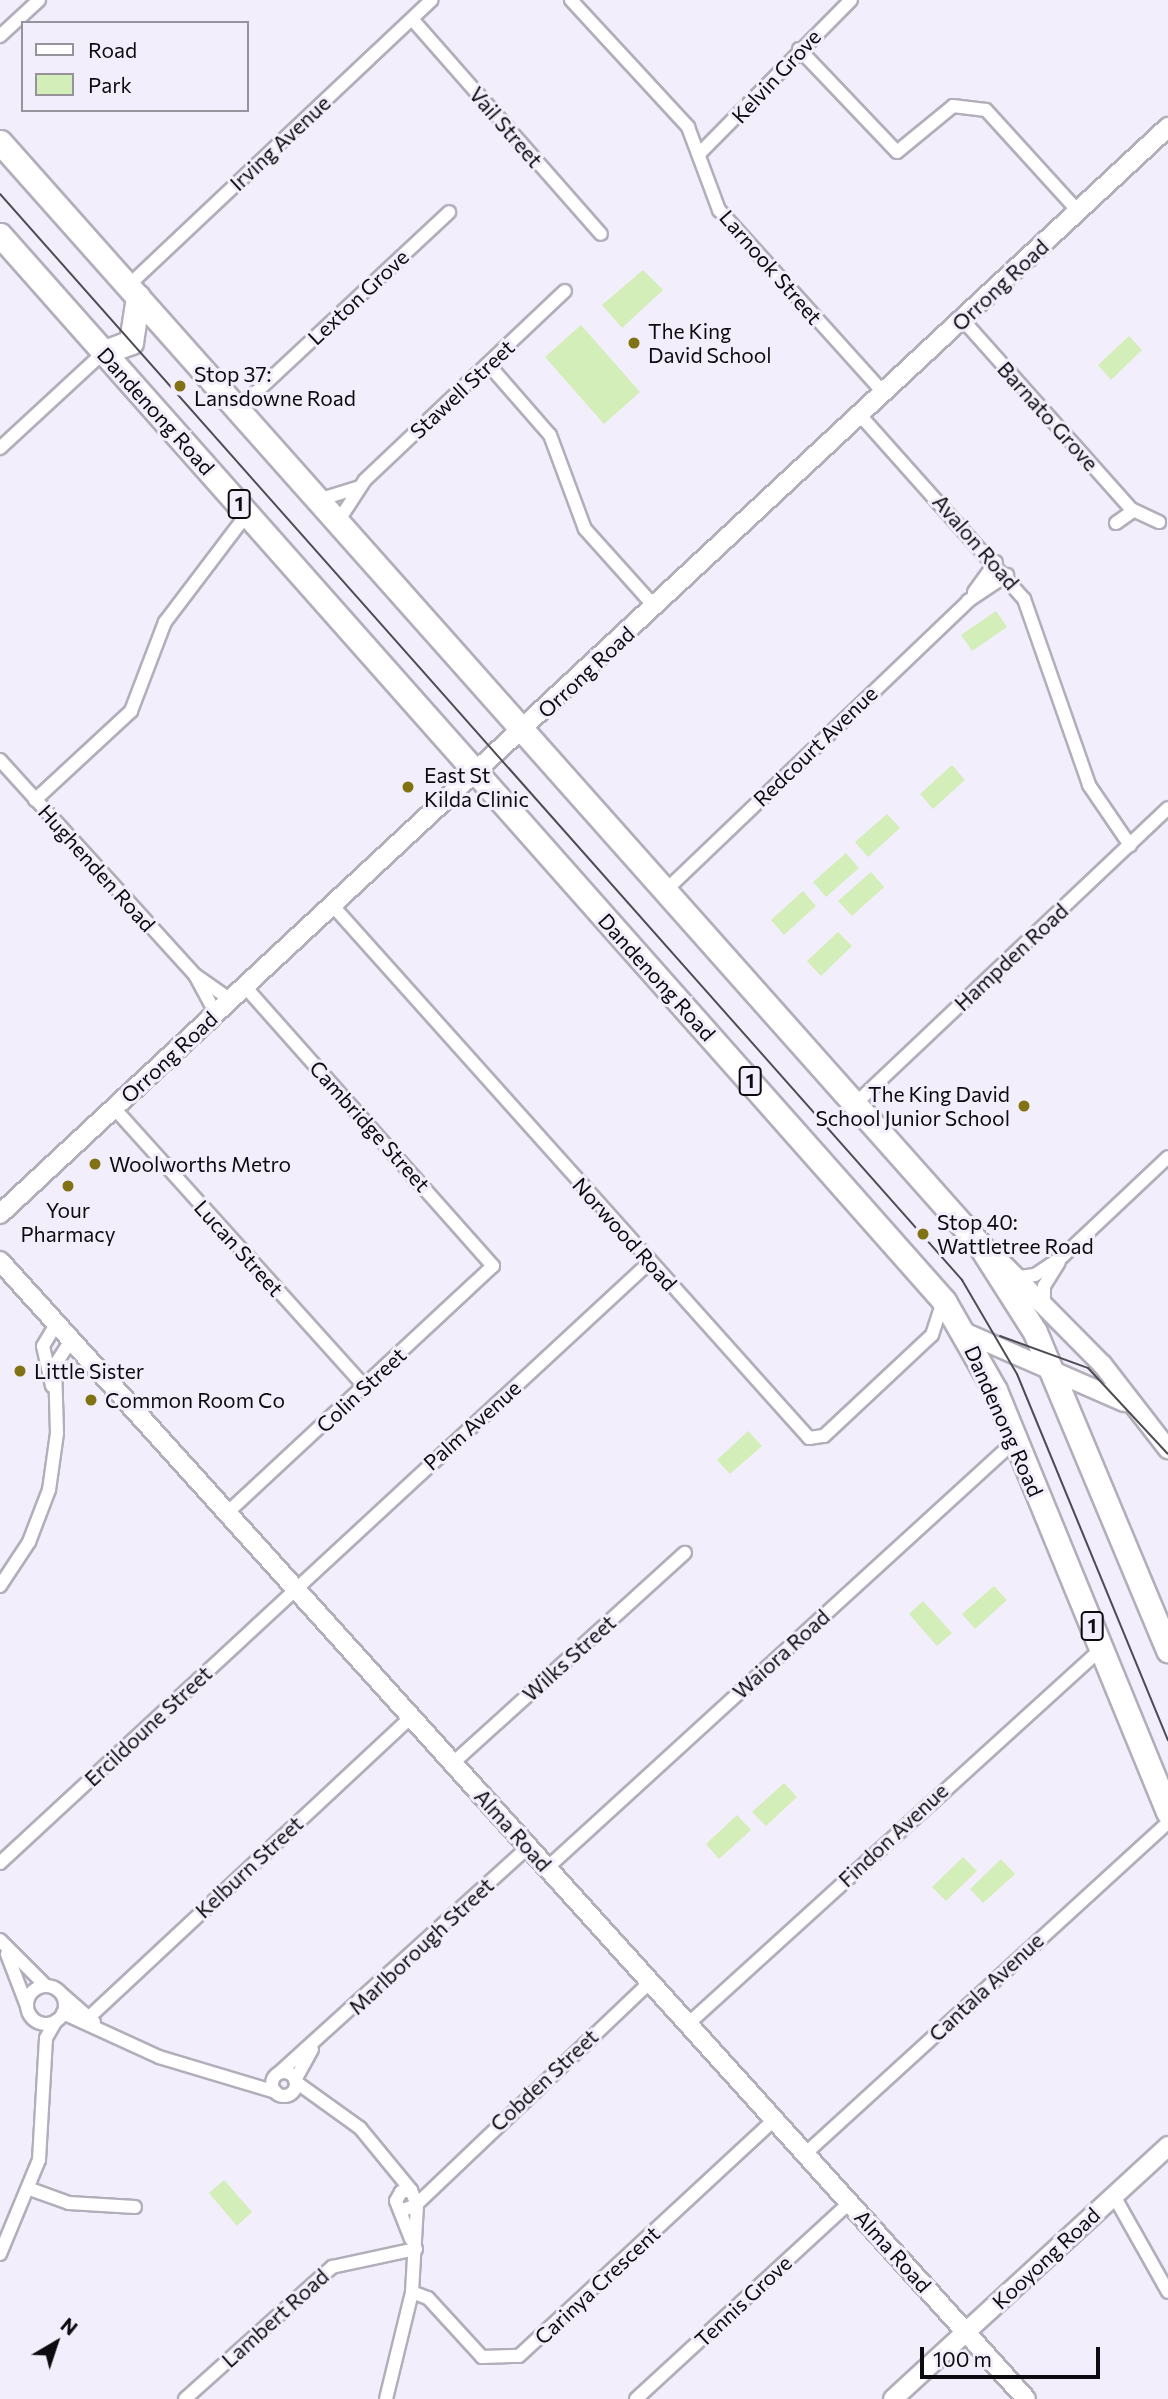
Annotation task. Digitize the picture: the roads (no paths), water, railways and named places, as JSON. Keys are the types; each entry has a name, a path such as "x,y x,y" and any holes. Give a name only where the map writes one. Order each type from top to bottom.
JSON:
{"highway":[{"path":"0,142 968,1231 1004,1279 1052,1371 1168,1650"},
{"name":"Dandenong Road","path":"0,235 943,1301 963,1330 1015,1441 1168,1812"},
{"path":"104,352 131,342 133,291"}],"street":[{"path":"0,36 38,0"},
{"name":"Irving Avenue","path":"133,291 432,0"},
{"name":"Larnook Street","path":"571,0 680,117 700,153 719,210 884,393"},
{"name":"Kelvin Grove","path":"700,153 799,49 851,0"},
{"name":"Vail Street","path":"412,19 601,234"},
{"path":"799,49 897,152 953,106 986,110 1078,211"},
{"name":"Orrong Road","path":"0,1214 522,732 1168,127"},
{"name":"Lexton Grove","path":"237,410 449,212"},
{"name":"Stawell Street","path":"337,523 360,486 565,291"},
{"name":"Barnato Grove","path":"962,319 1133,511 1159,522"},
{"path":"0,448 104,352"},
{"path":"488,364 550,435 585,529 655,607"},
{"name":"Avalon Road","path":"860,415 1007,575 1030,612 1080,763 1102,807 1135,841"},
{"name":"Stawell Street","path":"317,500 360,486"},
{"path":"1116,523 1133,511"},
{"path":"35,800 131,711 165,622 247,514"},
{"name":"Redcourt Avenue","path":"968,601 996,562"},
{"name":"Redcourt Avenue","path":"664,892 968,601 1007,575"},
{"name":"Hughenden Road","path":"0,760 195,975 231,1000"},
{"name":"Hampden Road","path":"854,1105 1168,808"},
{"name":"Norwood Road","path":"333,906 650,1262 813,1439 932,1335 963,1330"},
{"name":"Hughenden Road","path":"195,975 216,1014"},
{"name":"Cambridge Street","path":"245,987 493,1266"},
{"name":"Lucan Street","path":"114,1108 364,1386"},
{"path":"1019,1277 1035,1275 1063,1256 1168,1157"},
{"path":"968,1231 1019,1277 1049,1314 1098,1361 1132,1409 1168,1449"},
{"path":"1049,1314 1042,1292 1063,1256"},
{"name":"Alma Road","path":"0,1261 1027,2399"},
{"name":"Palm Avenue","path":"295,1588 650,1262"},
{"name":"Colin Street","path":"227,1513 493,1266"},
{"path":"932,1335 943,1301"},
{"path":"56,1324 43,1346 56,1399"},
{"path":"963,1330 1132,1409"},
{"path":"0,1586 29,1542 46,1499 56,1451 57,1358 71,1340"},
{"name":"Waiora Road","path":"547,1868 1015,1441"},
{"name":"Wilks Street","path":"453,1763 685,1553"},
{"name":"Ercildoune Street","path":"0,1863 295,1588"},
{"name":"Findon Avenue","path":"688,2024 1101,1649"},
{"name":"Kelburn Street","path":"86,2020 411,1717"},
{"name":"Cantala Avenue","path":"805,2154 1168,1823"},
{"name":"Marlborough Street","path":"277,2075 314,2046 528,1847"},
{"path":"2,1943 45,1986 62,1995 86,2020 106,2031 159,2057 282,2093 323,2102"},
{"path":"0,2254 30,2189 43,2136 44,2055 2,1943"},
{"name":"Cobden Street","path":"415,2197 438,2179 650,1982"},
{"path":"29,2012 30,1994 45,1986"},
{"path":"44,2055 59,2017 62,1995"},
{"path":"29,2012 86,2020"},
{"name":"Marlborough Street","path":"282,2093 296,2081 314,2046"},
{"path":"232,2078 277,2075 296,2081 383,2156 415,2197 416,2249 412,2292 386,2399"},
{"path":"277,2075 282,2093"},
{"name":"Carinya Crescent","path":"412,2292 428,2298 482,2357 519,2356 774,2120"},
{"name":"Kooyong Road","path":"893,2399 1168,2146"},
{"path":"383,2156 416,2249"},
{"path":"30,2189 69,2203 135,2207"},
{"path":"1114,2196 1168,2292"},
{"path":"397,2197 415,2197"},
{"path":"403,2210 415,2197"},
{"name":"Tennis Grove","path":"636,2399 849,2203"},
{"name":"Lambert Road","path":"185,2399 332,2267 416,2249"}],"tram line":[{"path":"0,194 962,1280 1017,1374 1168,1740"},
{"path":"1000,1336 1088,1368 1168,1454"}],"place":[{"name":"The King David School","path":"634,343"},
{"name":"Stop 37: Lansdowne Road","path":"180,386"},
{"name":"East St Kilda Clinic","path":"408,787"},
{"name":"The King David School Junior School","path":"1024,1106"},
{"name":"Woolworths Metro","path":"95,1164"},
{"name":"Your Pharmacy","path":"68,1186"},
{"name":"Stop 40: Wattletree Road","path":"923,1234"},
{"name":"Little Sister","path":"20,1371"},
{"name":"Common Room Co","path":"91,1400"}]}
